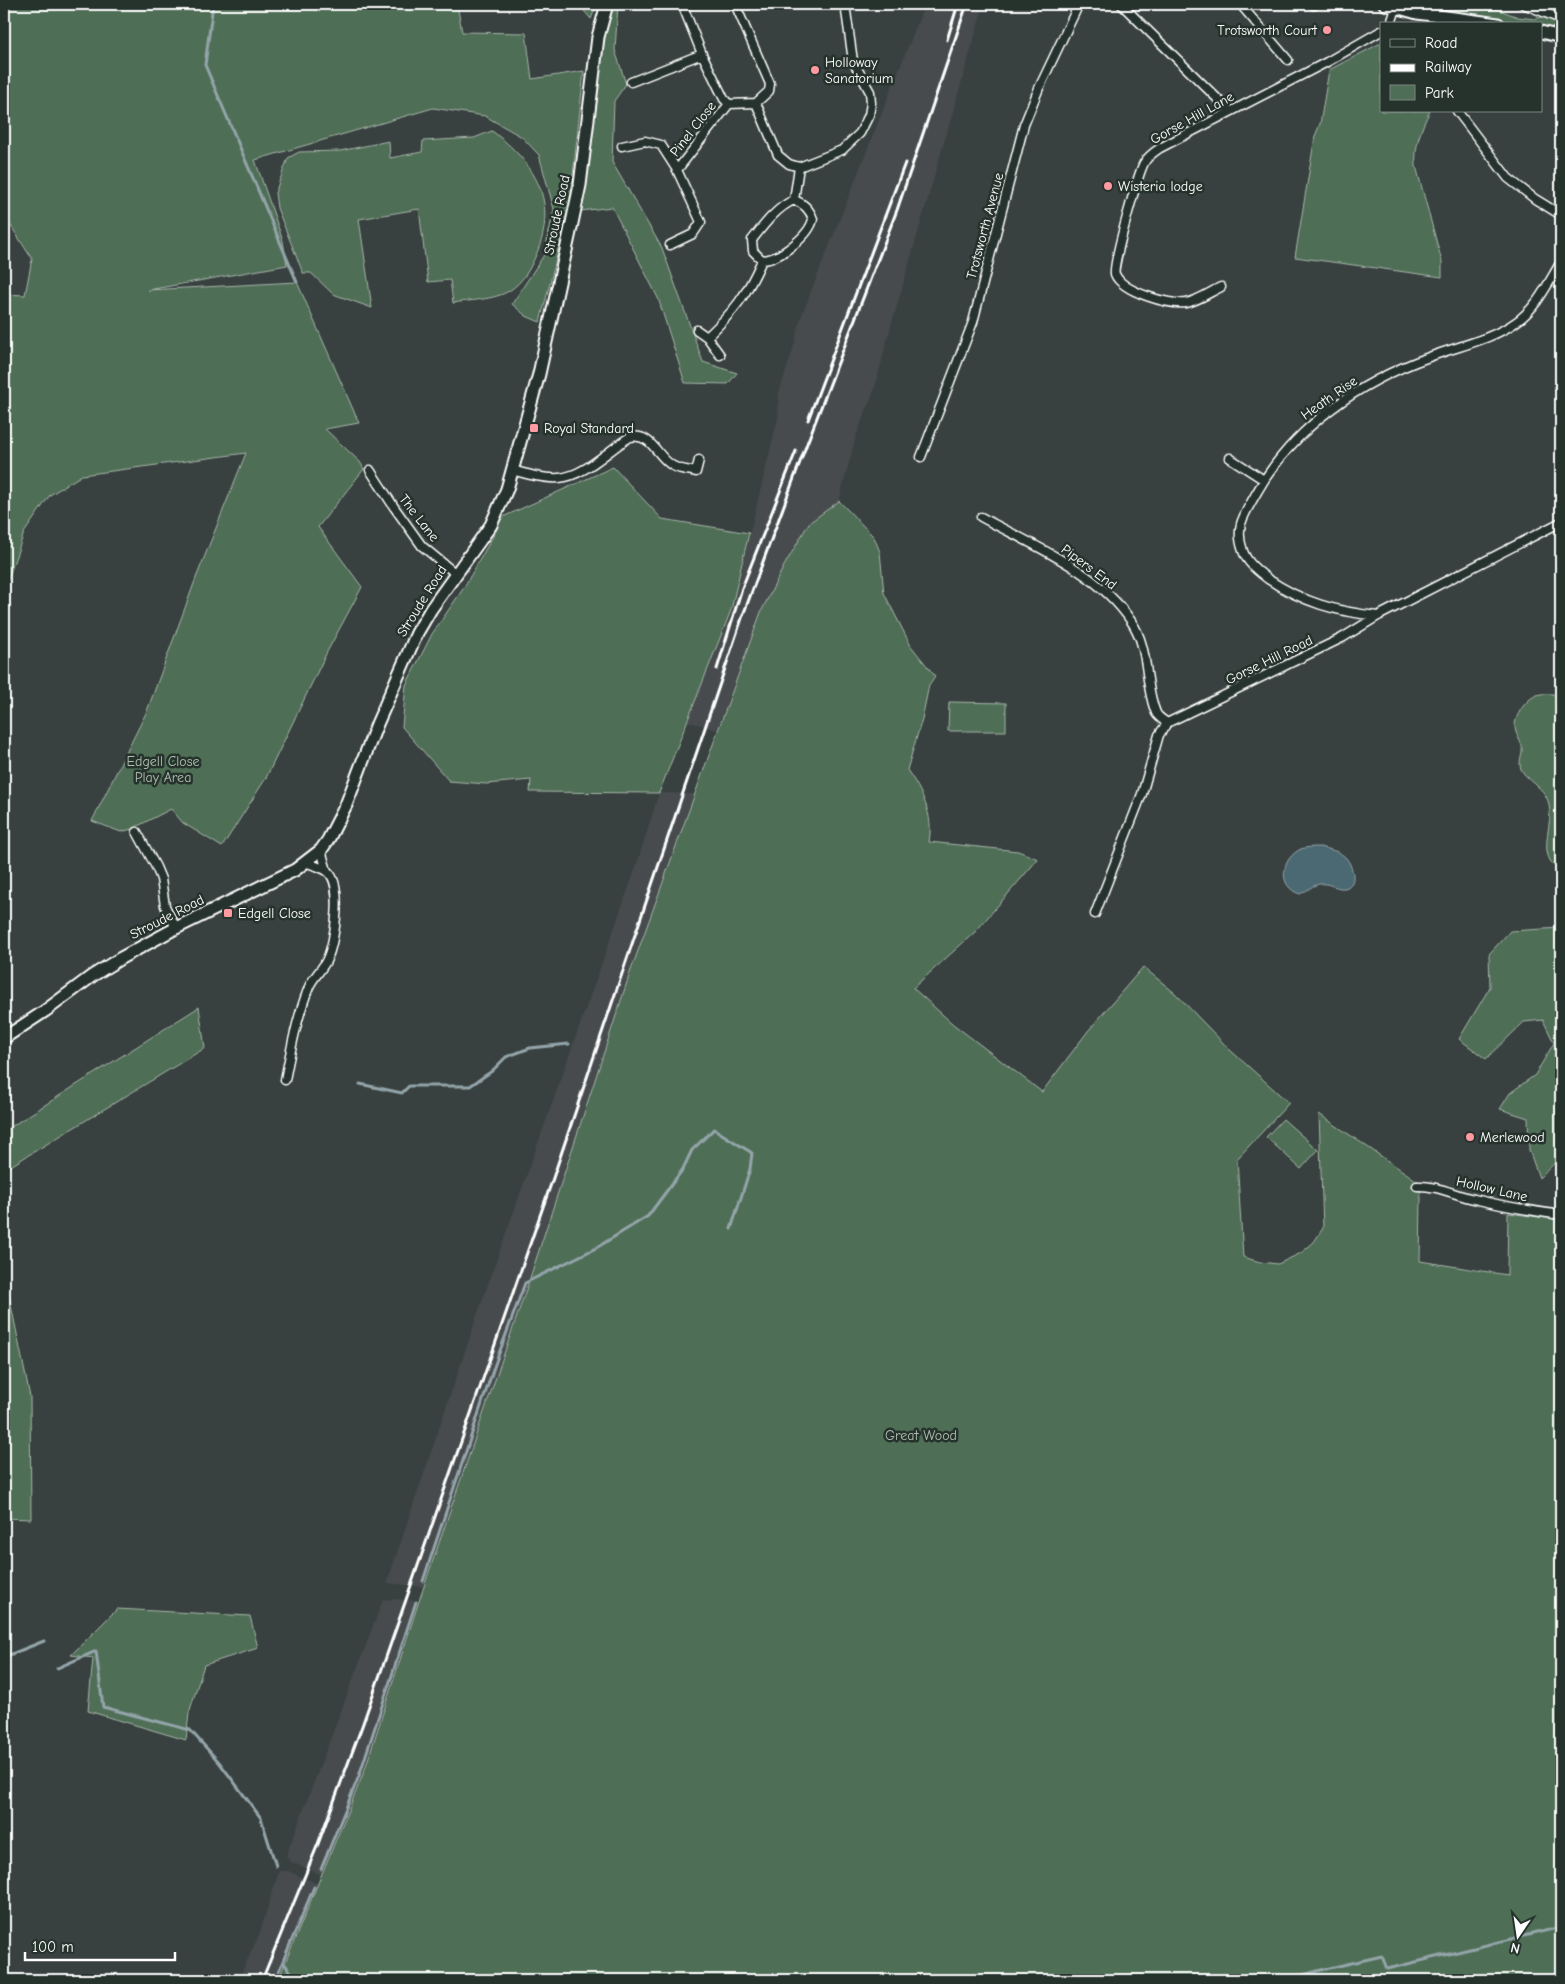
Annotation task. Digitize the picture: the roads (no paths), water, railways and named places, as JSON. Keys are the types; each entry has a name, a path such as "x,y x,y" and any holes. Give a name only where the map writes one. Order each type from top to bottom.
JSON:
{"street":[{"name":"Stroude Road","path":"4,1038 45,1011 92,976 176,928 283,876 305,862 321,850 338,822 377,724 417,633 491,524 502,503 523,436 539,374 580,185 598,37 607,4"},
{"path":"682,4 719,92 729,104 756,103 769,91 770,84 735,4"},
{"path":"756,103 778,154 789,164 799,167 842,150 860,133 869,115 871,97 868,87 853,61 845,4"},
{"name":"Trotsworth Avenue","path":"921,457 973,322 1024,125 1039,88 1079,4"},
{"path":"1121,4 1230,111"},
{"path":"1240,4 1288,60"},
{"path":"1523,4 1561,19"},
{"path":"1391,22 1391,6 1441,17 1482,22"},
{"path":"1542,32 1561,36"},
{"name":"Gorse Hill Lane","path":"1221,287 1188,303 1176,303 1151,297 1127,288 1118,280 1114,272 1120,244 1145,161 1160,148 1328,62 1380,33"},
{"path":"631,82 702,54"},
{"name":"Pinel Close","path":"677,170 729,104"},
{"path":"1458,112 1508,178 1535,199 1561,215"},
{"name":"Pinel Close","path":"622,146 646,141 661,145 677,170 701,222 693,234 670,245"},
{"path":"794,200 799,167"},
{"path":"794,200 799,202 807,209 813,219 812,224 802,237 786,251 773,259 762,260 753,251 752,240 787,203 794,200"},
{"path":"706,337 736,307 753,281 762,260"},
{"name":"Heath Rise","path":"1378,616 1356,614 1316,605 1279,586 1245,556 1238,534 1244,516 1264,480 1306,429 1331,408 1363,388 1415,362 1498,334 1532,308 1561,262"},
{"path":"697,330 706,337 720,355"},
{"path":"512,470 545,477 557,478 567,476 585,468 630,437 638,436 644,437 649,441 666,461 673,466 696,472 699,460"},
{"path":"1230,458 1264,480"},
{"name":"The Lane","path":"370,470 422,546 456,574"},
{"name":"Pipers End","path":"981,517 1056,556 1094,583 1119,607 1131,621 1139,636 1156,712 1167,723"},
{"name":"Gorse Hill Road","path":"1167,723 1342,638 1378,616 1561,522"},
{"path":"1095,914 1142,794 1159,735 1167,723"},
{"path":"137,832 161,879 165,906 176,928"},
{"path":"285,1080 295,1033 310,985 332,948 337,919 334,881 327,871 321,850"},
{"path":"305,862 327,871"},
{"name":"Hollow Lane","path":"1417,1186 1434,1188 1472,1199 1561,1215"}],"water":[{"path":"1320,847 1337,852 1346,858 1353,874 1352,883 1345,888 1319,884 1300,894 1288,885 1285,879 1286,865 1294,853 1301,849"}],"waterway":[{"path":"213,4 205,65 297,282"},
{"path":"360,1084 402,1093 409,1086 470,1086 492,1071 506,1057 530,1048 569,1044"},
{"path":"423,1581 494,1367 525,1283 596,1248 648,1216 683,1169 692,1150 714,1129 752,1153 750,1169 731,1229"},
{"path":"321,1869 359,1776 416,1602"},
{"path":"4,1657 44,1641"},
{"path":"57,1668 96,1651 103,1707 190,1730 219,1762 261,1818 276,1866"},
{"path":"275,1980 314,1887"},
{"path":"1285,1980 1382,1956 1387,1969 1561,1927"},
{"path":"283,1962 297,1980"}],"railway":[{"path":"947,40 958,4"},
{"path":"262,1980 318,1844 362,1726 552,1181 742,618 897,210 967,4"},
{"path":"808,420 905,163"},
{"path":"717,669 742,588 796,451"}],"place":[{"name":"Trotsworth Court","path":"1327,30"},
{"name":"Holloway Sanatorium","path":"815,70"},
{"name":"Wisteria lodge","path":"1108,186"},
{"name":"Royal Standard","path":"534,428"},
{"name":"Edgell Close","path":"228,913"},
{"name":"Merlewood","path":"1470,1137"}],"park label":[{"name":"Edgell Close Play Area","path":"163,770"},
{"name":"Great Wood","path":"921,1435"}]}
